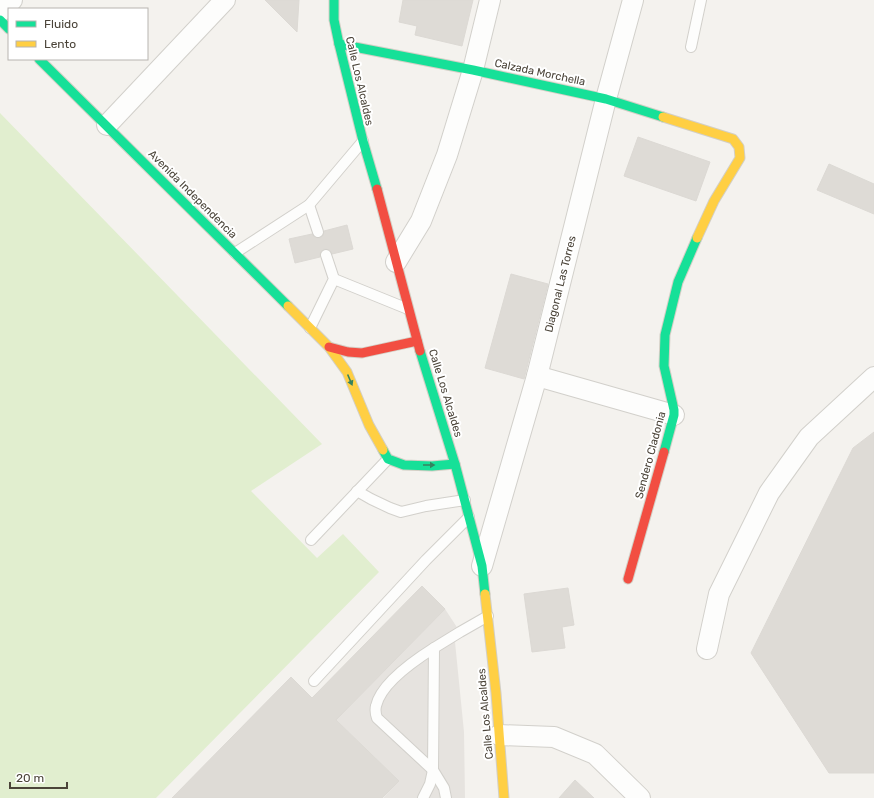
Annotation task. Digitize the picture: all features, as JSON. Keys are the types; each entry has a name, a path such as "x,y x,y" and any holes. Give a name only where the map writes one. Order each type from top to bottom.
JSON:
{"street":[{"path":"0,12 12,0"},
{"path":"107,125 225,0"},
{"name":"Calle Los Alcaldes","path":"334,0 334,20 363,141 417,341 455,464 482,566 496,693 504,798"},
{"path":"396,262 421,222 447,155 473,70 490,0"},
{"name":"Diagonal Las Torres","path":"482,566 537,376 606,99 633,0"},
{"path":"0,20 8,28"},
{"name":"Calzada Morchella","path":"339,44 473,70 606,99 733,139"},
{"name":"Avenida Independencia","path":"40,60 329,347 347,372 369,425 378,444 388,459"},
{"name":"Sendero Cladonia","path":"628,579 674,415 664,366 666,335 678,282 714,201 740,158 739,148 733,139"},
{"path":"329,347 348,352 362,353 417,341"},
{"path":"537,376 674,415"},
{"path":"707,649 719,594 769,493 808,437 874,377"},
{"path":"388,459 404,465 432,466 455,464"},
{"path":"499,735 554,737 595,754 640,798"}],"lane":[{"path":"691,47 701,0"},
{"path":"235,253 309,204 363,141"},
{"path":"309,204 318,232"},
{"path":"310,328 334,279 326,255"},
{"path":"334,279 409,310"},
{"path":"311,540 388,459"},
{"path":"357,491 401,512 426,506 465,500"},
{"path":"314,681 426,560 469,517"},
{"path":"446,798 444,788 433,770 377,718 376,707 381,694 404,670 434,648 488,616"},
{"path":"423,798 430,784 433,770 434,648"}],"green space":[{"path":"0,113 322,444 251,491 317,558 343,534 379,572 156,798 0,798"}],"shaded area":[{"path":"445,609 460,632 455,642 464,732 465,798 383,798 399,781 336,720"}],"building":[{"path":"265,0 299,0 297,32"},
{"path":"403,0 473,0 462,46 415,35 417,26 399,22"},
{"path":"638,137 710,162 696,201 624,176"},
{"path":"829,164 874,184 874,214 817,190"},
{"path":"347,225 353,249 332,254 330,250 324,249 321,251 320,257 295,263 289,239 312,234 314,237 320,238 323,236 324,231"},
{"path":"511,274 548,284 524,379 485,368"},
{"path":"874,432 874,773 829,773 751,653 853,448"},
{"path":"422,586 445,609 336,720 399,781 382,798 172,798 291,677 312,698"},
{"path":"568,588 574,625 562,627 565,648 532,652 524,594"},
{"path":"575,780 594,798 559,798"}],"traffic: fast":[{"path":"334,0 334,20 339,44 363,141 377,189"},
{"path":"0,20 8,28"},
{"path":"339,44 473,70 606,99 663,117"},
{"path":"40,60 288,306"},
{"path":"664,452 674,415 664,366 665,335 678,282 697,238"},
{"path":"420,351 455,464 482,566 485,594"},
{"path":"383,450 388,459 404,465 432,466 455,464"}],"traffic: slow":[{"path":"663,117 733,139 739,147 740,158 714,201 697,238"},
{"path":"288,306 329,347 347,372 369,425 383,450"},
{"path":"485,594 496,693 504,798"}],"traffic: jam":[{"path":"377,189 420,351"},
{"path":"329,347 348,352 362,353 417,341"},
{"path":"628,579 664,452"}]}
